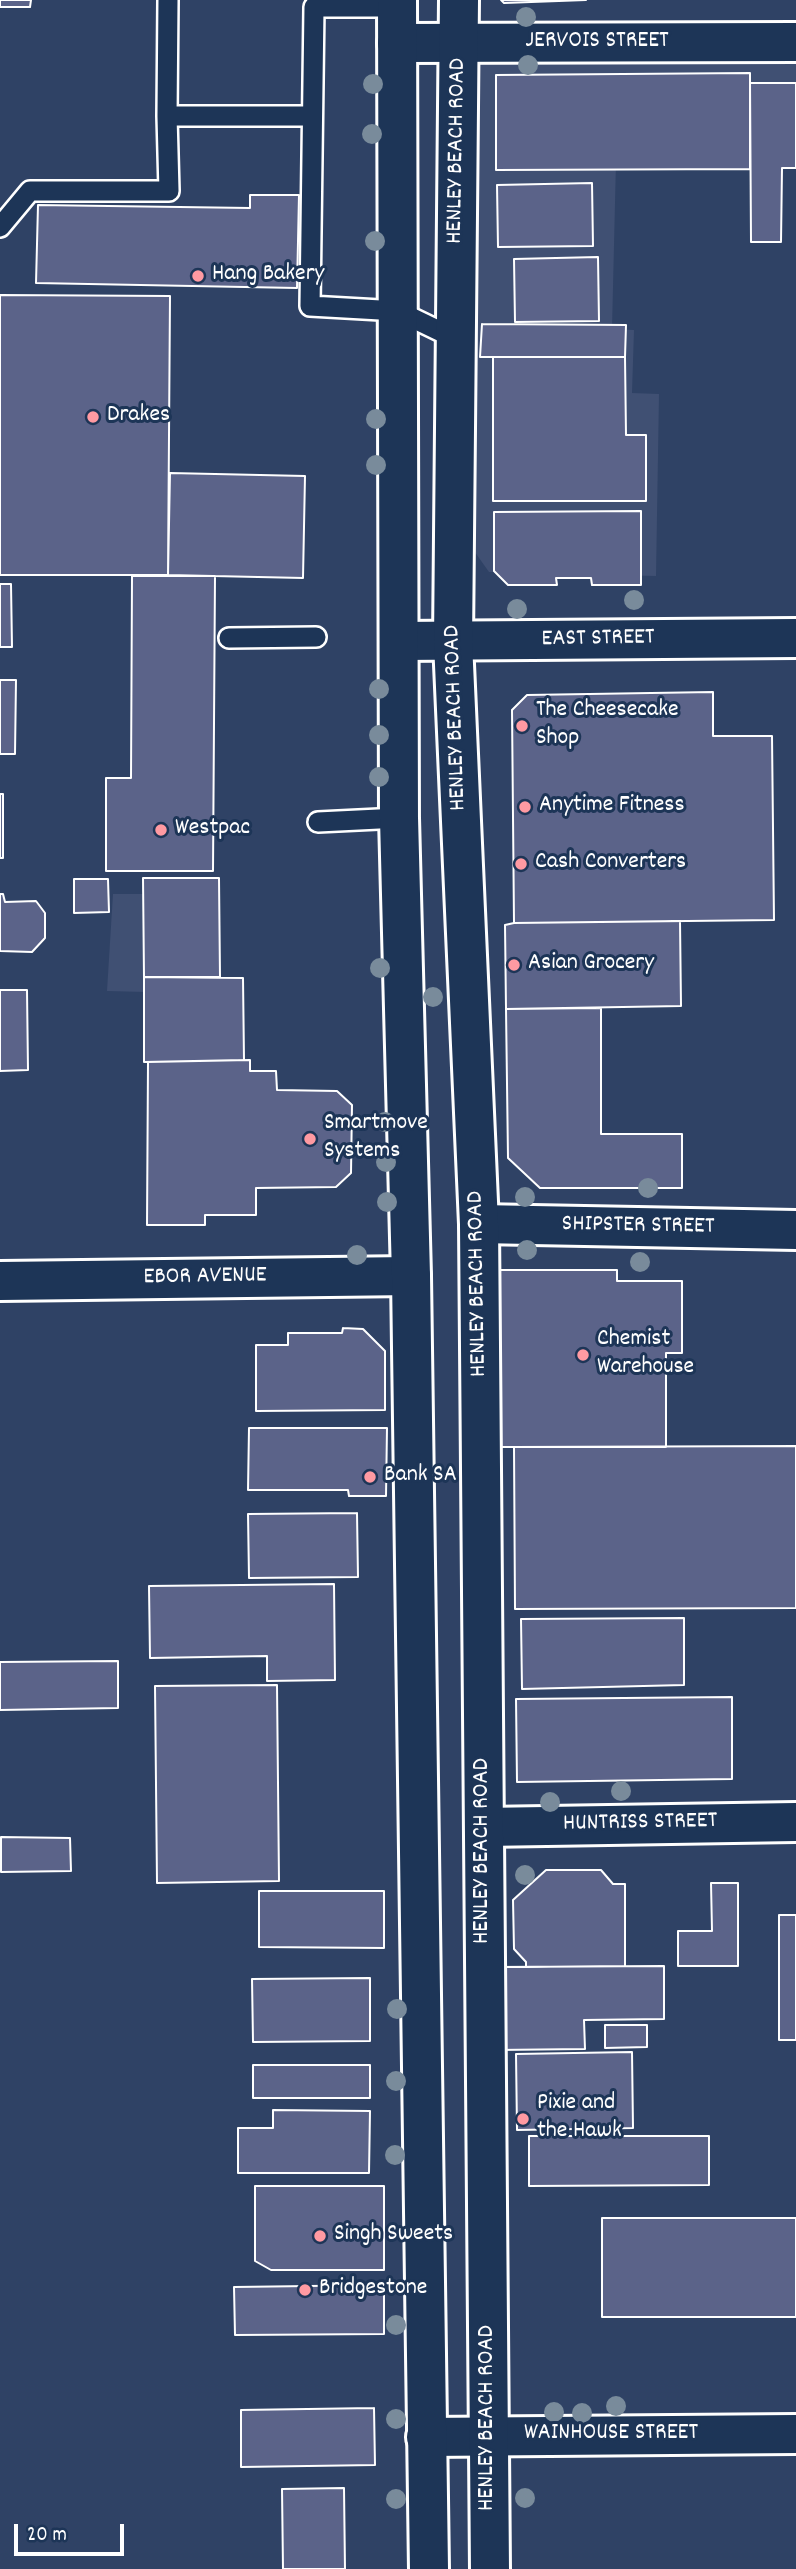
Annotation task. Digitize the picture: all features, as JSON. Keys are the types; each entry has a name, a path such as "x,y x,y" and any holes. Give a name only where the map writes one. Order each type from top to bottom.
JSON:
{"main road":[{"name":"HENLEY BEACH ROAD","path":"459,0 453,642 479,1224 490,2569"},
{"name":"JERVOIS STREET","path":"397,17 459,43 796,42"},
{"path":"397,17 399,818 411,1276 429,2569"},
{"name":"EAST STREET","path":"400,641 796,638"},
{"name":"SHIPSTER STREET","path":"479,1224 796,1230"},
{"name":"EBOR AVENUE","path":"0,1281 411,1276"},
{"name":"HUNTRISS STREET","path":"484,1828 796,1822"},
{"name":"WAINHOUSE STREET","path":"426,2437 796,2434"}],"lane":[{"path":"0,227 30,191 169,191 168,0"},
{"path":"397,17 314,7 310,306 398,311 456,339"},
{"path":"167,116 311,116"},
{"path":"229,638 316,637"},
{"path":"318,822 399,818"}],"shaded area":[{"path":"474,54 796,58 796,158 784,158 778,222 753,150 616,161 612,329 634,330 632,393 659,394 656,576 489,572 472,548 479,159"},
{"path":"113,894 184,894 185,993 107,991"}],"building":[{"path":"0,0 31,0 30,7 0,7"},
{"path":"501,0 586,0 504,3"},
{"path":"750,73 750,169 496,170 496,75"},
{"path":"750,83 796,83 796,168 782,168 781,242 751,242"},
{"path":"592,183 593,246 498,247 497,185"},
{"path":"250,195 299,195 297,288 36,283 38,205 250,208"},
{"path":"598,257 599,321 515,322 514,259"},
{"path":"0,295 170,296 168,575 0,575"},
{"path":"482,324 626,325 625,357 480,357"},
{"path":"493,357 625,357 626,435 646,435 646,501 493,501"},
{"path":"170,473 305,476 303,578 168,575"},
{"path":"641,511 641,585 592,585 591,578 556,578 557,585 508,585 494,571 494,512"},
{"path":"132,576 215,576 213,871 106,871 106,778 131,778"},
{"path":"0,584 11,584 12,647 0,647"},
{"path":"0,680 16,680 15,754 0,754"},
{"path":"713,692 713,736 772,736 774,920 514,923 512,710 527,695"},
{"path":"0,794 3,794 3,858 0,858"},
{"path":"143,878 219,878 220,977 144,977"},
{"path":"74,879 108,879 109,912 74,913"},
{"path":"0,894 3,894 5,902 36,901 45,913 45,938 32,952 0,951"},
{"path":"680,921 681,1006 506,1009 505,925"},
{"path":"144,977 243,978 244,1060 144,1062"},
{"path":"0,990 27,990 28,1070 0,1071"},
{"path":"601,1008 601,1134 682,1134 682,1188 540,1188 508,1158 506,1009"},
{"path":"250,1060 250,1071 276,1071 277,1090 337,1091 352,1105 351,1173 336,1187 256,1188 256,1215 205,1215 205,1225 147,1225 148,1062"},
{"path":"496,1270 617,1270 617,1281 682,1281 682,1353 666,1353 666,1447 497,1447"},
{"path":"343,1328 363,1329 385,1351 385,1410 256,1411 256,1345 288,1345 288,1333 342,1333"},
{"path":"249,1428 387,1428 386,1496 349,1496 348,1490 248,1490"},
{"path":"796,1446 796,1608 515,1609 514,1447"},
{"path":"357,1513 358,1577 249,1578 248,1514"},
{"path":"334,1584 335,1680 267,1681 267,1656 150,1658 149,1586"},
{"path":"684,1618 684,1685 522,1689 521,1619"},
{"path":"118,1661 118,1708 0,1710 0,1662"},
{"path":"277,1685 279,1881 157,1883 155,1686"},
{"path":"732,1697 732,1779 517,1782 516,1699"},
{"path":"1,1837 70,1838 71,1871 1,1872"},
{"path":"546,1870 601,1870 613,1884 625,1884 625,1966 526,1967 526,1962 514,1949 513,1900"},
{"path":"711,1883 738,1883 738,1966 678,1966 678,1931 712,1931"},
{"path":"259,1891 384,1891 384,1948 259,1947"},
{"path":"779,1915 796,1915 796,2040 779,2040"},
{"path":"664,1966 664,2019 584,2020 585,2049 496,2050 495,1967"},
{"path":"370,1978 370,2041 253,2042 252,1979"},
{"path":"605,2025 647,2025 647,2047 605,2048"},
{"path":"632,2052 633,2128 517,2130 516,2054"},
{"path":"253,2065 370,2065 370,2098 253,2098"},
{"path":"273,2110 370,2111 369,2173 238,2173 238,2128 273,2128"},
{"path":"529,2136 709,2136 709,2185 529,2186"},
{"path":"255,2186 384,2186 384,2270 271,2270 255,2261"},
{"path":"602,2218 796,2218 796,2317 602,2317"},
{"path":"384,2285 384,2334 235,2335 234,2287"},
{"path":"374,2408 375,2465 241,2467 241,2410"},
{"path":"344,2488 345,2569 283,2569 282,2489"}],"place":[{"name":"Hang Bakery","path":"198,276"},
{"name":"Drakes","path":"93,417"},
{"name":"The Cheesecake Shop","path":"522,726"},
{"name":"Anytime Fitness","path":"525,807"},
{"name":"Westpac","path":"161,830"},
{"name":"Cash Converters","path":"521,864"},
{"name":"Asian Grocery","path":"514,965"},
{"name":"Smartmove Systems","path":"310,1139"},
{"name":"Chemist Warehouse","path":"583,1355"},
{"name":"Bank SA","path":"370,1477"},
{"name":"Pixie and the Hawk","path":"523,2119"},
{"name":"Singh Sweets","path":"320,2236"},
{"name":"Bridgestone","path":"305,2290"}]}
